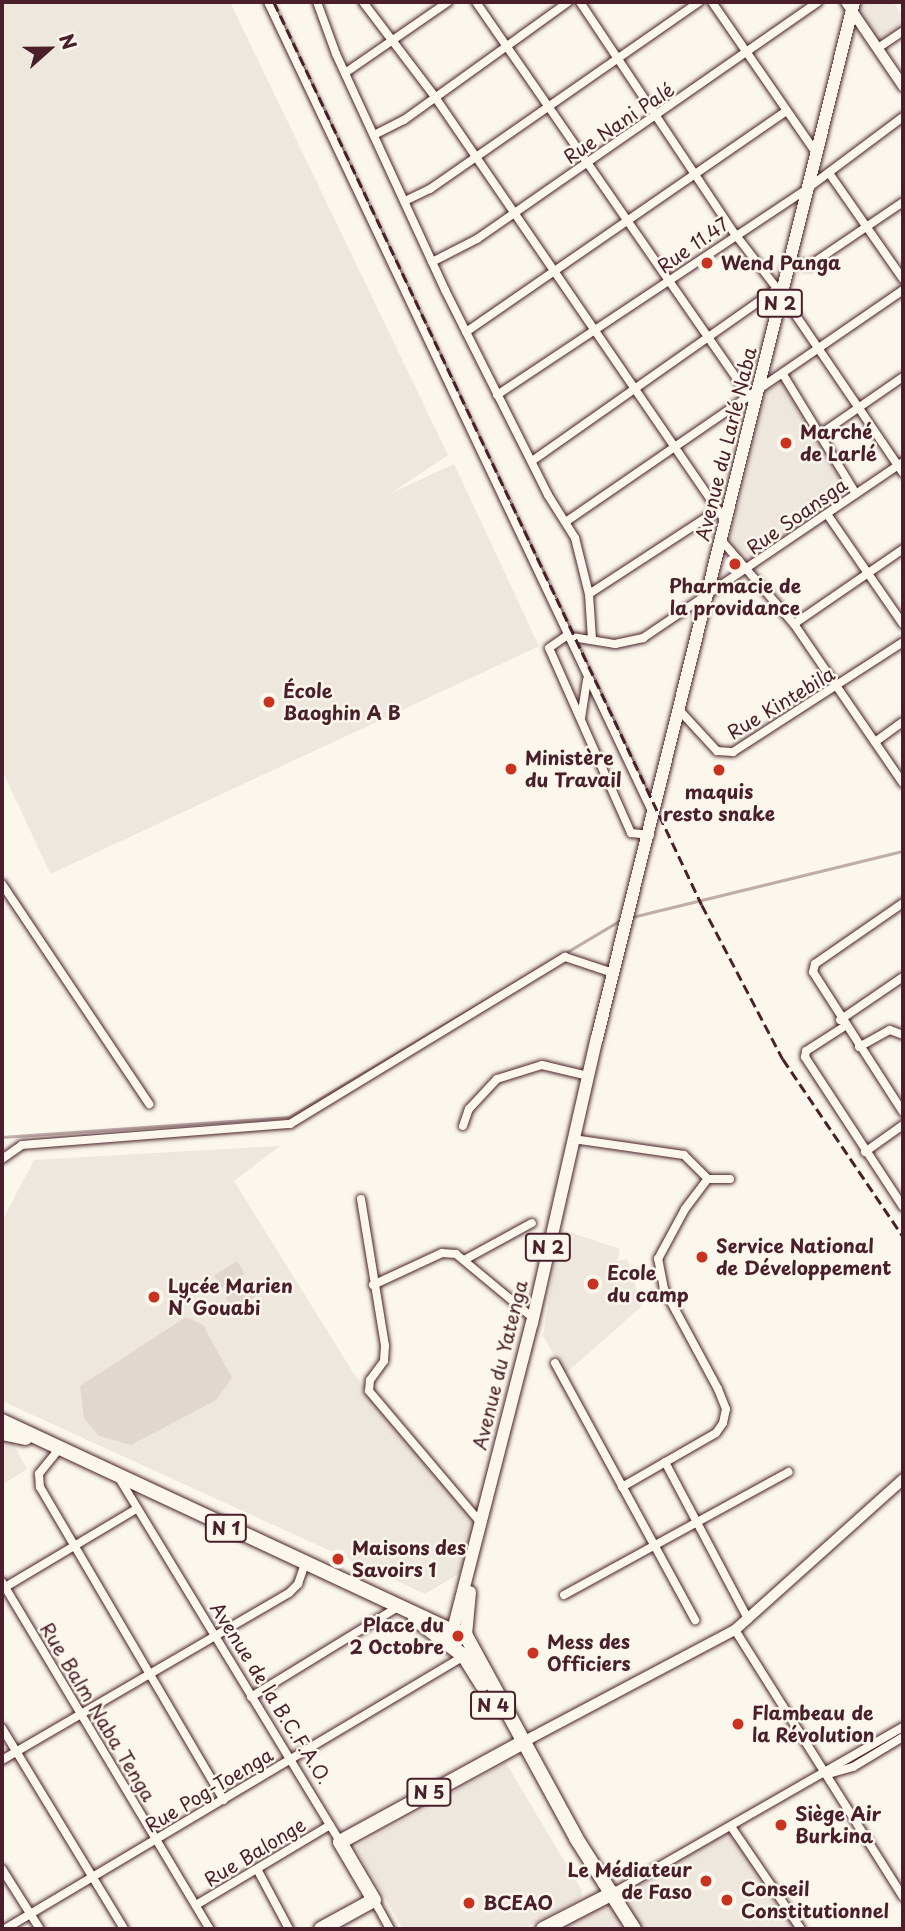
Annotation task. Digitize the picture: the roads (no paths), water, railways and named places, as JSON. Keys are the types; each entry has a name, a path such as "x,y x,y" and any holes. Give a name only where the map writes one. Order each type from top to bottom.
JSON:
{"highway":[{"name":"N 1","path":"2,1421 399,1607 458,1640"},
{"name":"N 1","path":"2,1433 56,1447"},
{"name":"N 4","path":"458,1640 633,1925"},
{"name":"N 5","path":"340,1842 522,1742"},
{"name":"Avenue de la B.C.F.A.O.","path":"340,1842 374,1900"},
{"path":"543,1929 613,1893"},
{"path":"321,1929 374,1900"}],"main road":[{"name":"Avenue du Larlé Naba","path":"625,928 681,712 754,395 790,263 850,5"},
{"name":"Avenue du Yatenga","path":"458,1640 471,1567 625,928"}],"street":[{"path":"268,2 566,636 655,817"},
{"path":"363,2 435,97 726,522"},
{"path":"345,73 448,2"},
{"path":"476,2 709,340 754,395"},
{"path":"374,135 435,97 568,2"},
{"path":"580,2 735,234 780,292 821,350 858,410 902,467"},
{"path":"405,201 430,189 699,2"},
{"path":"712,2 816,153"},
{"name":"Rue Nani Palé","path":"432,262 471,243 657,117 818,2"},
{"path":"319,3 345,73 432,262 548,495 567,521 589,594 592,639"},
{"path":"850,5 903,86"},
{"path":"878,48 903,31"},
{"path":"466,332 629,222 786,111"},
{"name":"Rue 11.47","path":"497,396 735,234 808,188 903,117"},
{"path":"829,173 903,279"},
{"path":"790,263 810,265 903,202"},
{"path":"567,521 784,376 903,290"},
{"path":"532,461 780,292"},
{"path":"784,376 856,494"},
{"path":"819,435 903,377"},
{"name":"Rue Soansga","path":"566,636 615,644 636,641 708,596 856,494 902,467"},
{"path":"589,594 718,510"},
{"path":"827,514 903,624"},
{"path":"722,541 794,624 903,783"},
{"path":"794,624 903,549"},
{"path":"566,636 548,648 631,833 650,835"},
{"name":"Rue Kintebila","path":"681,712 717,751 727,753 838,688 903,642"},
{"path":"581,718 587,679"},
{"path":"875,742 903,722"},
{"path":"2,884 149,1104"},
{"path":"903,903 815,964 815,981 903,1112"},
{"path":"2,1159 22,1145 290,1125 565,957 613,973"},
{"path":"903,977 806,1051 805,1057 903,1207"},
{"path":"859,1047 890,1030 903,1035"},
{"path":"463,1126 469,1110 497,1079 542,1065 588,1076"},
{"path":"865,1152 903,1125"},
{"path":"573,1139 684,1155 708,1179 730,1180"},
{"path":"622,1487 716,1433 726,1409 664,1289 658,1259 685,1209 708,1179"},
{"path":"361,1199 385,1346 384,1361 370,1380 369,1391 482,1524"},
{"path":"467,1259 531,1223"},
{"path":"373,1285 442,1253 467,1259 532,1317"},
{"path":"555,1363 695,1620"},
{"path":"56,1447 38,1480 73,1547 224,1800"},
{"path":"665,1462 748,1619"},
{"path":"564,1595 789,1472"},
{"name":"Avenue de la B.C.F.A.O.","path":"119,1478 340,1842"},
{"path":"522,1742 735,1630 903,1479"},
{"path":"3,1586 136,1509"},
{"path":"2,1760 148,1672 289,1593 298,1584 305,1564"},
{"name":"Rue Balm Naba Tenga","path":"3,1586 210,1929"},
{"path":"251,1697 399,1607"},
{"path":"735,1630 903,1897"},
{"name":"Rue Pog-Toenga","path":"5,1929 289,1761 458,1640"},
{"path":"613,1893 826,1775 903,1727"},
{"path":"2,1728 124,1929"},
{"path":"826,1775 853,1767 903,1737"},
{"name":"Rue Balonge","path":"197,1905 330,1825"},
{"path":"732,1828 801,1929"},
{"path":"2,1869 40,1929"},
{"path":"257,1870 289,1929"},
{"name":"Avenue de la B.C.F.A.O.","path":"374,1900 390,1929"}],"waterway":[{"path":"632,917 903,851"},
{"path":"2,1137 289,1117 622,919"}],"railway":[{"path":"274,2 702,905 783,1059 903,1236"}],"place":[{"name":"Wend Panga","path":"707,263"},
{"name":"Marché de Larlé","path":"786,443"},
{"name":"Pharmacie de la providance","path":"735,564"},
{"name":"École Baoghin A B","path":"269,702"},
{"name":"Ministère du Travail","path":"511,769"},
{"name":"maquis resto snake","path":"719,770"},
{"name":"Service National de Développement","path":"702,1257"},
{"name":"Ecole du camp","path":"593,1284"},
{"name":"Lycée Marien N´Gouabi","path":"154,1297"},
{"name":"Maisons des Savoirs 1","path":"338,1559"},
{"name":"Place du 2 Octobre","path":"458,1636"},
{"name":"Mess des Officiers","path":"533,1653"},
{"name":"Flambeau de la Révolution","path":"738,1724"},
{"name":"Siège Air Burkina","path":"781,1825"},
{"name":"Le Médiateur de Faso","path":"706,1881"},
{"name":"Conseil Constitutionnel","path":"727,1900"},
{"name":"BCEAO","path":"469,1903"}]}
